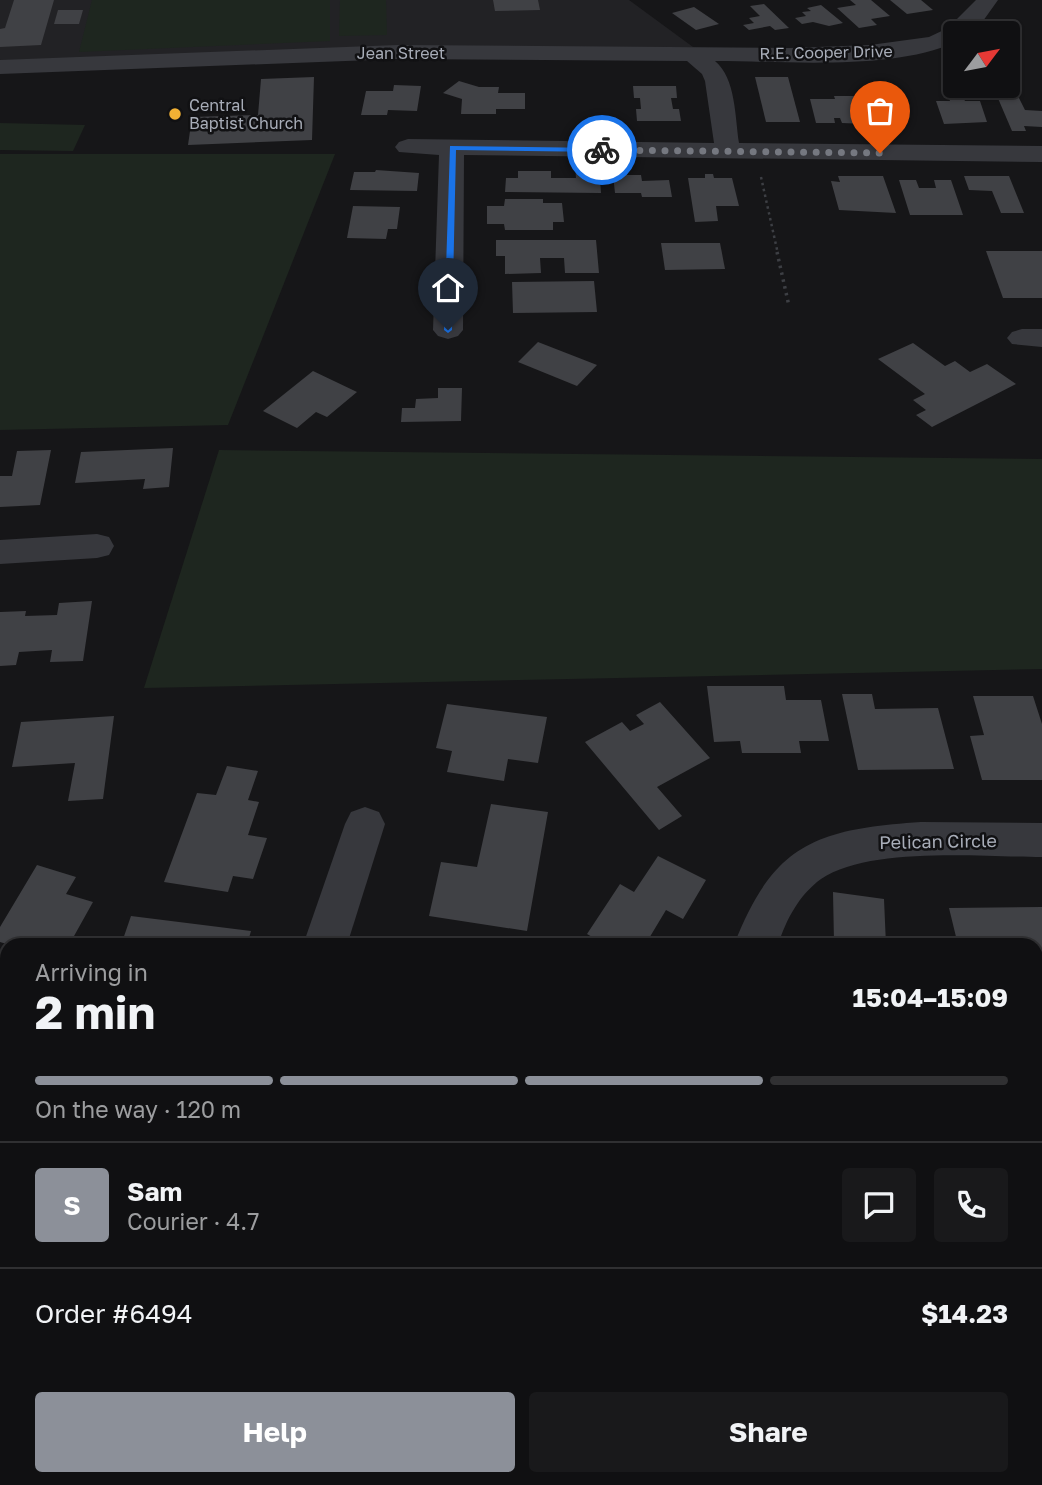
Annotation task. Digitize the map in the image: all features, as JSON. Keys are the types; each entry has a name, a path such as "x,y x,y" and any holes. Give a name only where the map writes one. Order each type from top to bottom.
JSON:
{"street":[{"name":"R.E. Cooper Drive","path":"969,21 987,0"},
{"name":"R.E. Cooper Drive","path":"694,54 897,50 943,40"},
{"name":"Jean Street","path":"0,67 398,52 694,54"},
{"path":"694,54 713,71 717,81 728,152"},
{"path":"408,147 1042,154"},
{"path":"448,330 452,148"},
{"path":"0,552 97,546"},
{"path":"327,938 365,824"},
{"name":"Pelican Circle","path":"759,938 777,900 798,873 809,864 841,850 882,842 1042,840"}],"path":[{"path":"755,152 789,306"}],"shaded area":[{"path":"0,0 629,0 693,47 0,61"},
{"path":"92,0 330,0 330,41 79,52"},
{"path":"340,0 386,0 387,35 339,36"},
{"path":"0,123 85,125 73,151 0,150"},
{"path":"0,154 335,154 228,425 0,430"},
{"path":"219,450 1042,459 1042,669 144,688"}],"building":[{"path":"14,0 54,0 41,45 0,47 0,29 5,28"},
{"path":"493,0 538,0 540,10 495,11"},
{"path":"850,0 871,0 890,16 871,19 877,25 859,28 837,8 856,5"},
{"path":"890,0 921,0 933,10 907,14"},
{"path":"764,4 789,28 775,30 770,26 749,30 743,25 754,23 749,18 760,16 750,6"},
{"path":"821,5 843,23 829,26 813,22 802,24 795,18 806,16 802,12 811,11 807,8"},
{"path":"694,7 719,24 696,30 672,13"},
{"path":"58,10 83,10 79,24 54,24"},
{"path":"314,77 312,140 188,145 192,117 258,115 261,79"},
{"path":"755,77 788,77 800,122 766,122"},
{"path":"459,81 479,87 499,87 498,93 525,93 525,109 496,109 496,114 461,114 462,99 443,93"},
{"path":"394,85 421,86 417,111 388,110 387,115 361,115 366,91 393,91"},
{"path":"633,86 676,86 677,98 671,98 673,109 679,109 681,121 637,121 636,109 641,109 640,98 634,98"},
{"path":"834,96 859,96 866,124 842,123 840,118 834,118 835,123 816,123 810,99 835,99"},
{"path":"949,98 980,101 987,122 944,124 936,101 950,101"},
{"path":"998,98 1019,98 1025,110 1042,111 1042,127 1024,126 1026,131 1012,131"},
{"path":"575,164 599,165 601,193 505,192 506,178 518,178 518,171 551,171 551,178 576,178"},
{"path":"376,170 419,173 417,191 350,190 354,172"},
{"path":"705,174 713,174 714,178 732,178 739,206 716,206 718,221 695,222 688,178 705,178"},
{"path":"613,175 641,175 642,181 669,180 672,197 642,197 641,193 615,193"},
{"path":"838,176 883,176 896,213 839,210 831,181 840,182"},
{"path":"964,176 1009,176 1024,213 1001,213 992,191 969,190"},
{"path":"899,180 916,180 919,188 936,188 934,180 951,180 963,215 910,215"},
{"path":"505,199 543,199 543,203 562,203 564,222 553,222 553,230 505,230 504,224 487,224 487,206 504,206"},
{"path":"353,206 400,207 397,229 388,229 386,239 347,238"},
{"path":"496,240 596,240 599,273 565,273 564,258 540,258 541,273 505,274 505,256 496,256"},
{"path":"661,243 720,243 725,269 665,270"},
{"path":"986,251 1042,251 1042,298 1003,298"},
{"path":"594,281 597,312 513,313 512,282"},
{"path":"538,342 597,365 577,386 518,362"},
{"path":"913,343 945,366 955,361 970,372 987,364 1016,384 932,427 916,415 926,410 913,400 925,394 878,359"},
{"path":"313,371 357,392 327,417 316,412 297,428 263,411"},
{"path":"438,388 462,388 461,421 401,422 402,408 415,408 416,399 438,398"},
{"path":"173,448 169,487 143,489 145,479 75,483 81,452"},
{"path":"51,450 40,505 0,507 0,476 12,476 17,451"},
{"path":"92,601 83,661 50,662 52,650 19,652 16,665 0,666 0,612 26,611 25,616 57,615 59,603"},
{"path":"707,686 784,686 786,700 821,700 829,741 799,741 801,753 742,753 740,741 714,742"},
{"path":"842,694 872,694 875,709 938,708 954,769 858,770"},
{"path":"973,696 1033,696 1042,724 1042,780 982,780 970,736 984,735"},
{"path":"660,702 710,758 657,787 682,816 659,830 585,742 622,722 630,731 644,724 636,715"},
{"path":"447,704 547,717 538,763 508,759 504,781 447,772 452,751 436,748"},
{"path":"114,716 103,799 68,801 75,763 12,767 21,722"},
{"path":"227,766 258,771 248,800 259,802 248,835 267,838 253,879 233,876 228,892 164,882 197,793 216,795"},
{"path":"491,804 548,812 527,931 429,916 441,862 477,867"},
{"path":"658,856 706,880 683,919 666,910 649,938 594,938 587,934 620,884 634,892"},
{"path":"37,865 76,877 66,894 93,902 73,938 0,938 0,927"},
{"path":"833,892 884,899 886,938 834,938"},
{"path":"1042,907 1042,938 956,938 949,908"},
{"path":"131,916 251,931 249,938 123,938"}],"way so far":[{"path":"602,150 880,153"}],"place":[{"name":"Central Baptist Church","path":"175,114"}],"route":[{"path":"448,330 452,148 602,150"}]}
